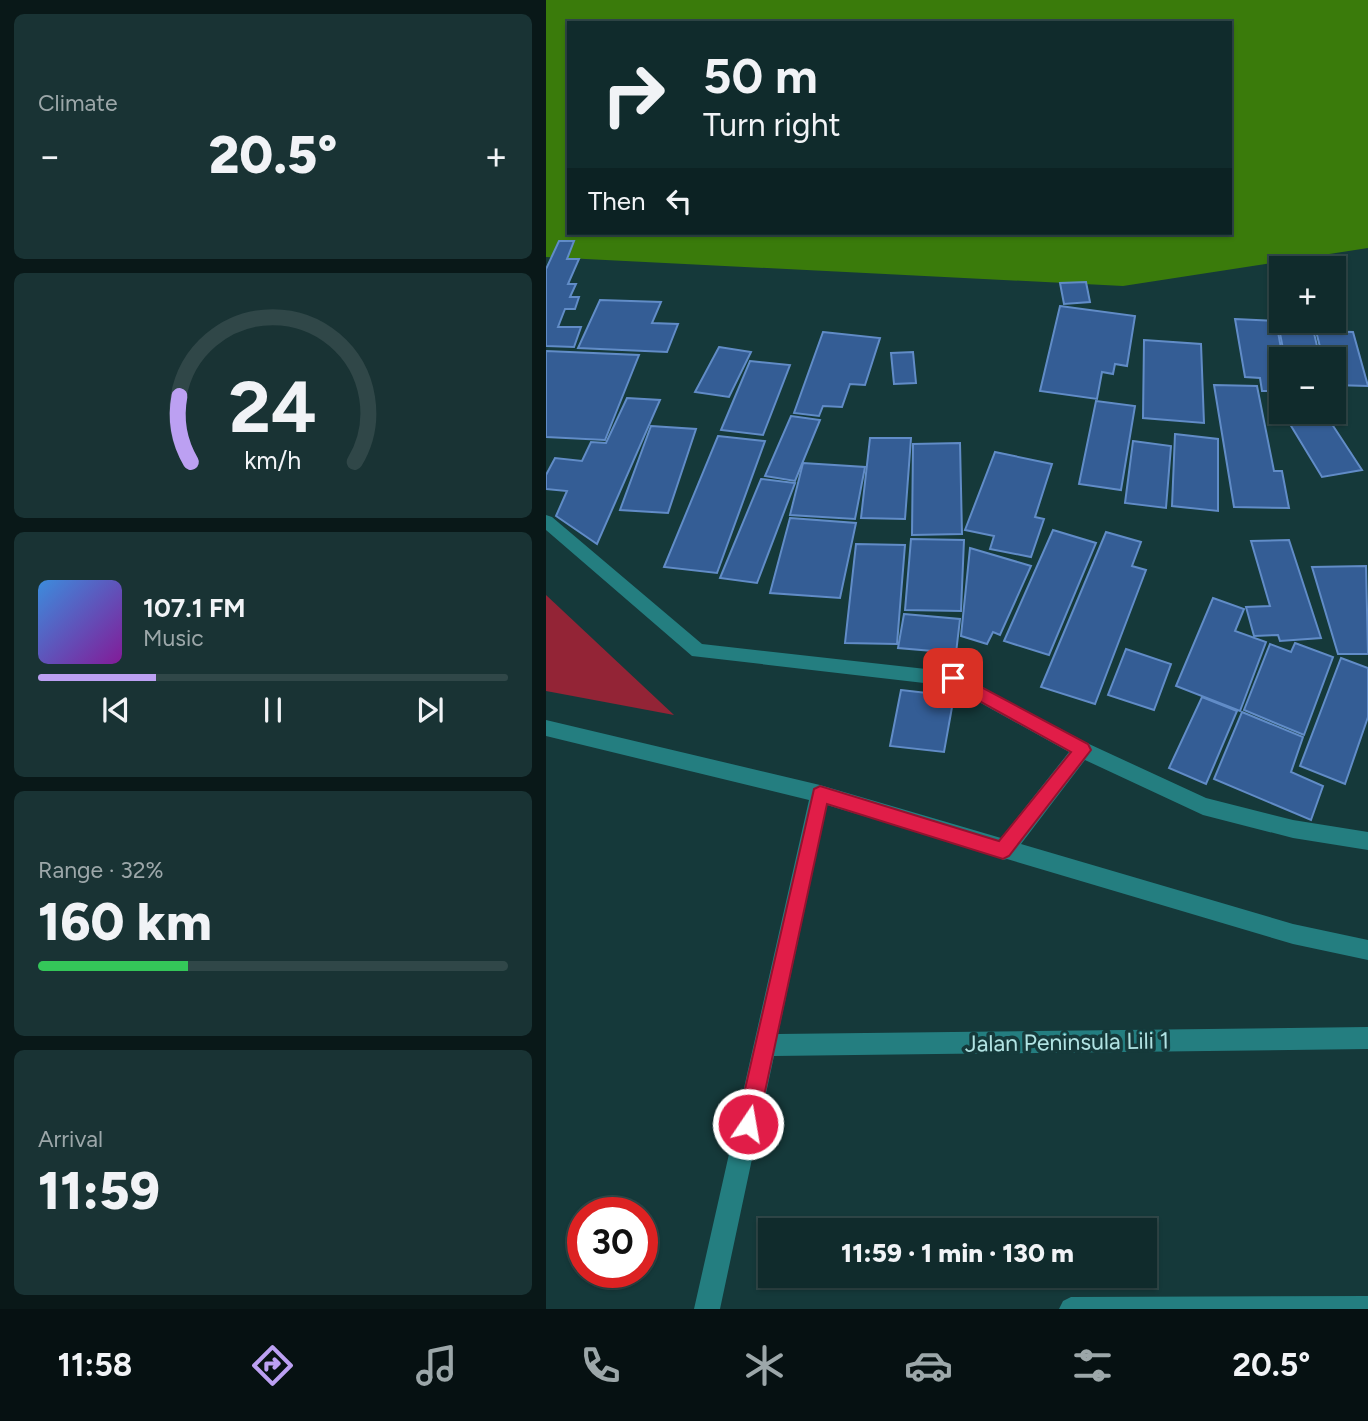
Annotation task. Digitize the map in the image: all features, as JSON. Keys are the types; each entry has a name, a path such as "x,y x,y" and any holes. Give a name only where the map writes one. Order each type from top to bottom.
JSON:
{"street":[{"path":"546,522 698,651 953,678 1082,750 1203,806 1293,829 1368,841"},
{"path":"546,728 820,794 1293,934 1368,950"},
{"path":"1003,850 1082,750"},
{"path":"707,1309 820,794"},
{"name":"Jalan Peninsula Lili 1","path":"765,1045 1368,1038"}],"lane":[{"path":"1071,1309 1368,1307"}],"shaded area":[{"path":"546,0 1368,0 1368,248 1316,256 1269,256 1269,263 1123,286 546,257"},
{"path":"546,595 674,715 546,691"}],"building":[{"path":"559,241 574,241 567,259 579,259 568,284 576,284 570,297 579,297 575,309 565,309 558,327 581,327 574,347 546,346 546,269"},
{"path":"1086,282 1090,302 1064,304 1060,283"},
{"path":"600,300 661,302 652,323 678,324 667,352 578,348"},
{"path":"1060,306 1135,316 1127,366 1115,364 1113,374 1102,372 1097,399 1040,391"},
{"path":"1235,319 1269,321 1269,333 1278,333 1281,347 1269,347 1269,391 1262,391 1260,378 1245,377"},
{"path":"823,332 880,338 865,385 850,384 842,407 823,406 819,416 794,413"},
{"path":"1353,332 1368,386 1346,385 1346,347 1320,347 1316,333"},
{"path":"1280,333 1314,333 1317,347 1283,347"},
{"path":"1144,340 1201,344 1204,423 1143,418"},
{"path":"719,347 751,352 729,397 695,392"},
{"path":"546,351 639,355 605,440 546,437"},
{"path":"913,352 916,383 894,384 891,353"},
{"path":"750,361 790,365 763,435 721,430"},
{"path":"1214,385 1257,386 1274,471 1282,471 1289,508 1234,507"},
{"path":"627,398 660,400 597,544 556,516 567,491 546,489 546,475 555,458 582,461 591,442 606,443"},
{"path":"1096,401 1135,406 1121,490 1079,484"},
{"path":"791,416 820,420 795,481 765,476"},
{"path":"1290,424 1332,424 1362,470 1322,477"},
{"path":"651,426 696,429 668,513 620,510"},
{"path":"1175,434 1218,439 1218,511 1172,506"},
{"path":"718,436 765,441 717,573 664,567"},
{"path":"870,438 911,438 905,519 861,518"},
{"path":"1133,441 1171,446 1166,508 1125,503"},
{"path":"960,443 962,534 912,535 913,444"},
{"path":"995,452 1052,464 1035,517 1044,519 1031,557 990,549 994,536 965,530"},
{"path":"803,463 865,467 855,519 790,515"},
{"path":"761,479 795,483 757,583 720,578"},
{"path":"790,518 856,523 840,598 770,593"},
{"path":"1053,530 1096,543 1049,655 1004,641"},
{"path":"1106,532 1141,542 1132,566 1146,570 1095,704 1041,687"},
{"path":"911,539 964,540 961,611 905,610"},
{"path":"1289,540 1321,638 1280,641 1278,635 1254,636 1246,607 1270,606 1251,541"},
{"path":"856,544 905,545 897,644 845,643"},
{"path":"970,548 1031,566 1000,635 993,632 987,644 961,636"},
{"path":"1366,566 1368,654 1338,654 1312,567"},
{"path":"1213,598 1244,609 1235,631 1266,642 1240,711 1176,686"},
{"path":"904,614 960,619 956,653 898,648"},
{"path":"1295,643 1333,657 1304,735 1244,710 1270,644 1291,652"},
{"path":"1126,649 1171,664 1154,710 1108,695"},
{"path":"1341,658 1368,668 1368,717 1345,784 1300,766"},
{"path":"901,690 954,696 944,752 890,746"},
{"path":"1202,697 1237,711 1206,784 1169,768"},
{"path":"1242,712 1303,737 1291,772 1323,786 1311,820 1214,779"}],"route":[{"path":"748,1124 820,794 1003,850 1082,750 953,678"}]}
